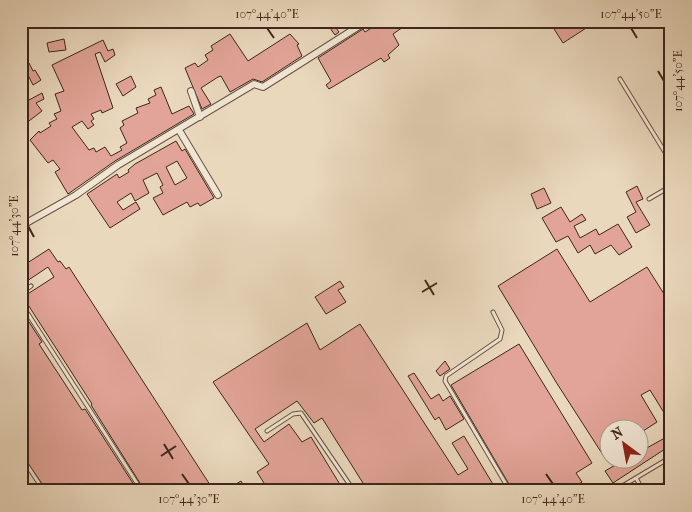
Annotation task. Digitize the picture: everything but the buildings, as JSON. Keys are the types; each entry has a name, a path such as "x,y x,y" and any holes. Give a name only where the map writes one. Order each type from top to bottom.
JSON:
{"street":[{"path":"21,226 76,195 118,165 254,84 263,87 367,21"},
{"path":"191,91 200,117"},
{"path":"179,130 218,195"}],"lane":[{"path":"620,79 671,162"},
{"path":"649,199 671,186"},
{"path":"21,293 31,286"},
{"path":"21,303 142,491"},
{"path":"493,312 502,330 500,339 446,376 445,381 510,491"},
{"path":"267,431 293,414 301,413 354,491"},
{"path":"21,456 44,491"},
{"path":"614,491 671,457"},
{"path":"636,478 643,491"}]}
